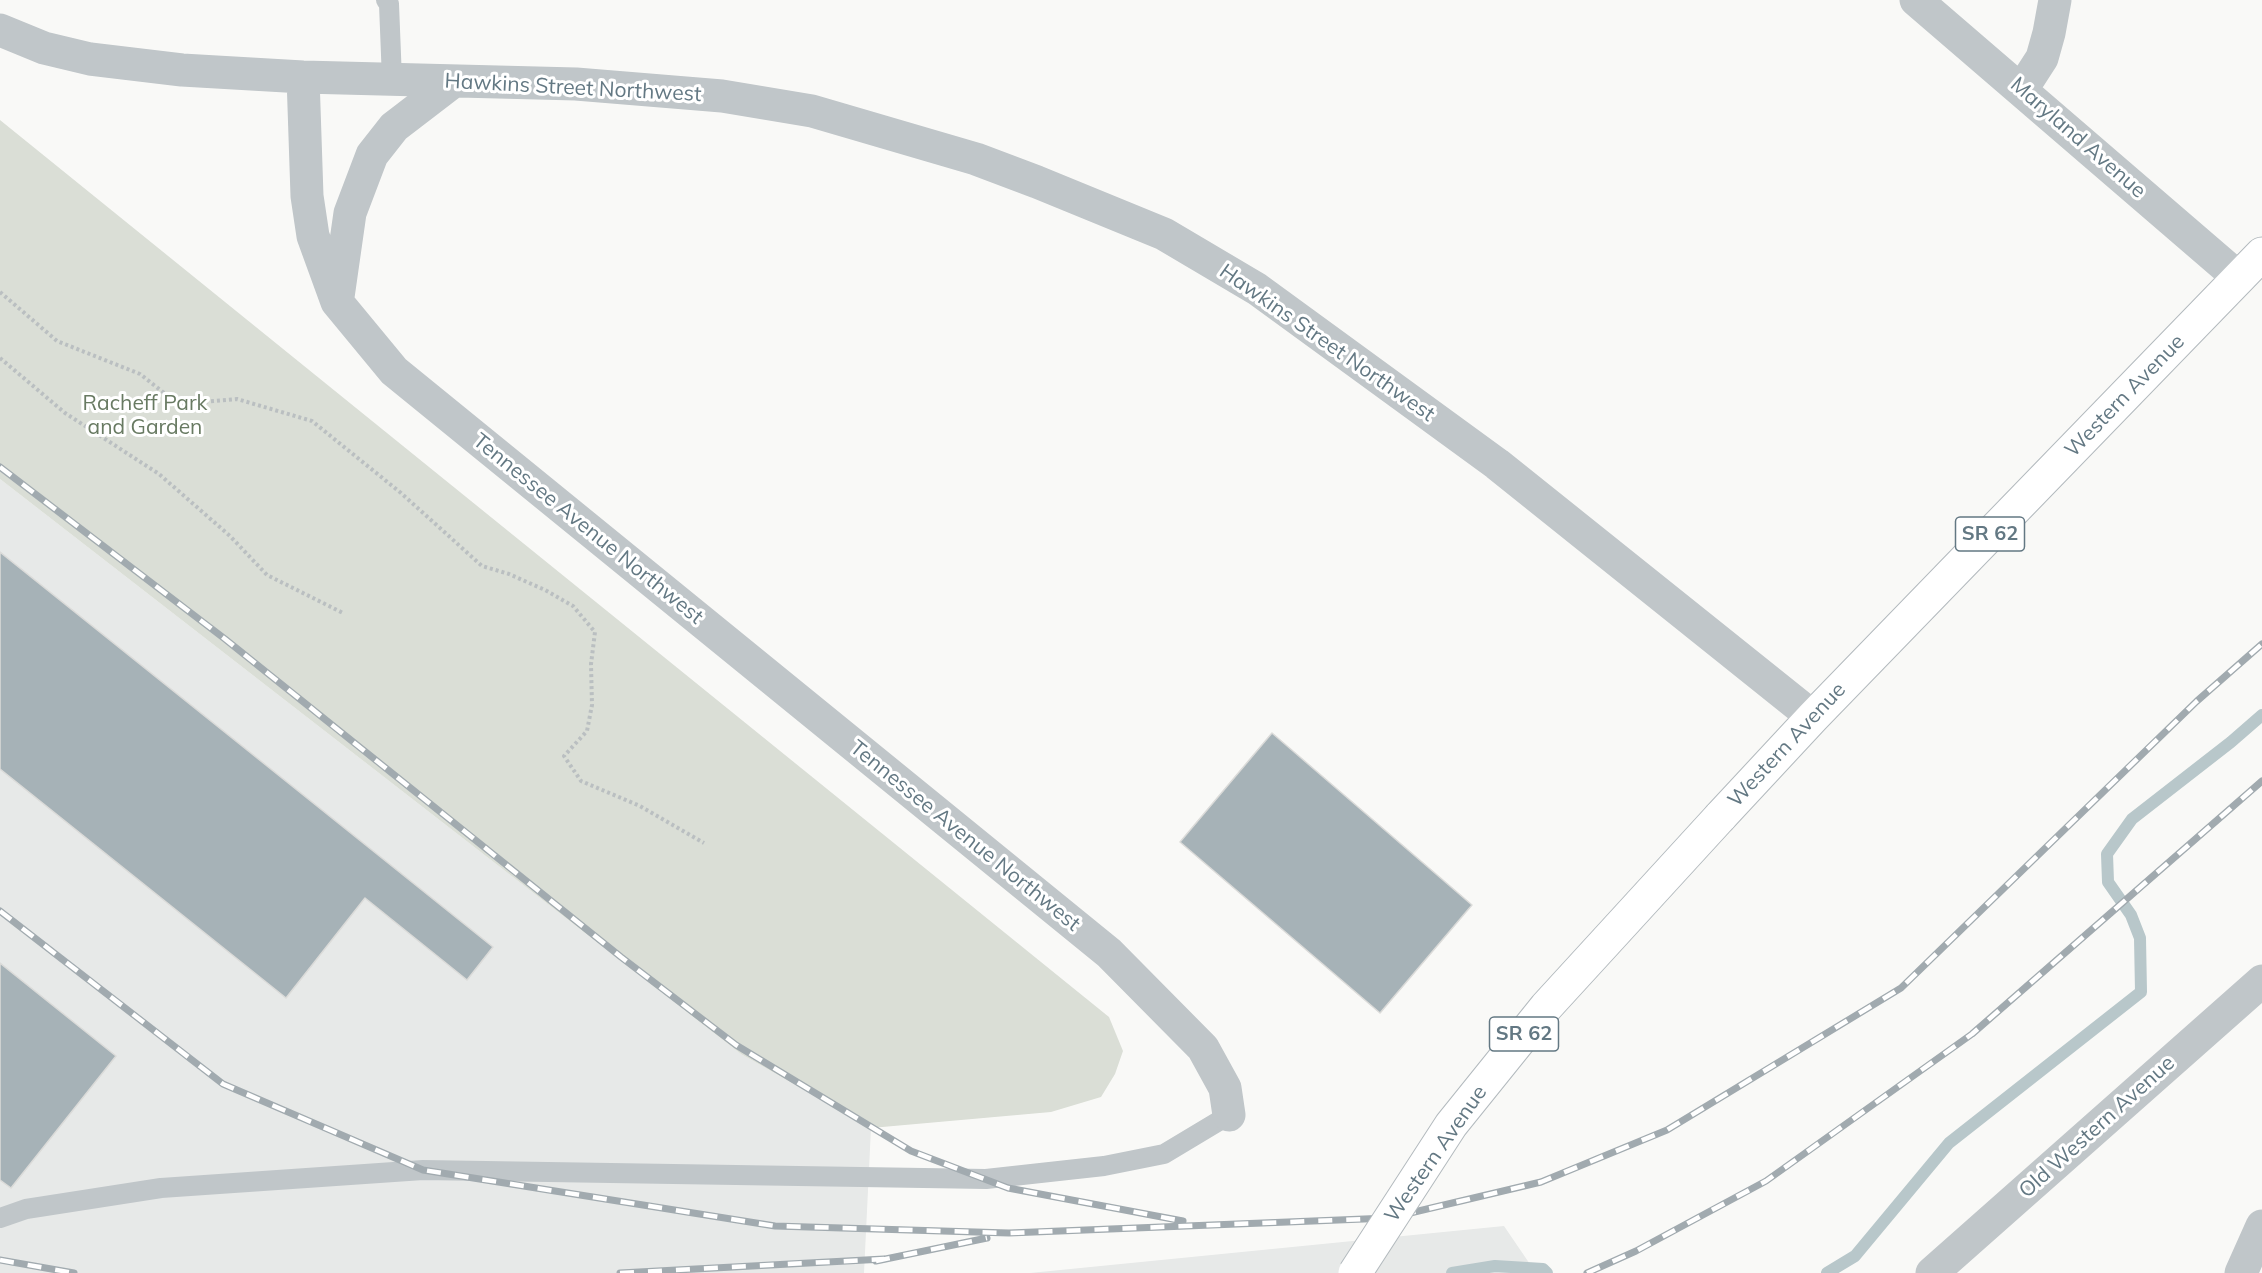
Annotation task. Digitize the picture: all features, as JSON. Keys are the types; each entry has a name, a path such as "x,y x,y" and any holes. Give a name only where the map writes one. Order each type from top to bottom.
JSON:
{"main road":[{"name":"Western Avenue","path":"1355,1273 1451,1125 1546,1007 1812,717 2262,254"}],"street":[{"name":"Maryland Avenue","path":"1916,0 2239,278"},
{"path":"2022,89 2042,58 2055,0"},
{"path":"0,30 44,48 90,59 182,70 303,77"},
{"name":"Hawkins Street Northwest","path":"303,77 598,86 722,96 812,111 976,159 1164,234 1257,290 1497,464 1812,717"},
{"name":"Tennessee Avenue Northwest","path":"303,77 307,196 313,236 337,302 394,371 1109,953 1203,1048 1225,1088 1229,1115"},
{"path":"337,302 350,213 372,155 394,127 454,81"},
{"name":"Old Western Avenue","path":"1932,1273 2262,981"},
{"path":"2241,1273 2262,1226"}],"lane":[{"path":"386,0 389,4 392,80"},
{"path":"0,1218 26,1209 161,1188 423,1170 986,1179 1104,1166 1164,1154 1229,1115"}],"path":[{"path":"0,292 57,341 140,374 178,404 237,399 312,421 401,493 482,566 509,574 573,606 595,632 591,664 591,705 587,730 564,756 581,781 640,806 704,843"},
{"path":"0,358 65,412 159,474 230,536 267,575 343,613"}],"shaded area":[{"path":"0,479 741,1054 871,1128 864,1273 0,1273"},
{"path":"1504,1226 1536,1273 1030,1273"}],"green space":[{"name":"Racheff Park and Garden","path":"0,120 1109,1017 1123,1051 1115,1074 1101,1097 1051,1112 871,1128 741,1054 0,479"}],"building":[{"path":"0,552 493,947 467,980 365,898 286,998 0,769"},
{"path":"1272,733 1472,905 1380,1013 1180,842"},
{"path":"0,963 116,1056 11,1188 0,1180"}],"waterway":[{"path":"1827,1273 1855,1256 1949,1143 2141,992 2140,938 2131,915 2108,882 2107,854 2132,819 2262,715"},
{"path":"1452,1273 1495,1266 1543,1269 1547,1273"}],"railway":[{"path":"0,467 225,639 621,957 736,1045 911,1151 1008,1188 1183,1221"},
{"path":"0,911 223,1084 423,1170 775,1226 1009,1233 1389,1218 1541,1182 1667,1130 1901,988 2197,701 2262,644"},
{"path":"1587,1273 1636,1251 1766,1181 1972,1034 2262,781"},
{"path":"876,1261 987,1238"},
{"path":"620,1273 884,1259"},
{"path":"0,1260 74,1273"}]}
